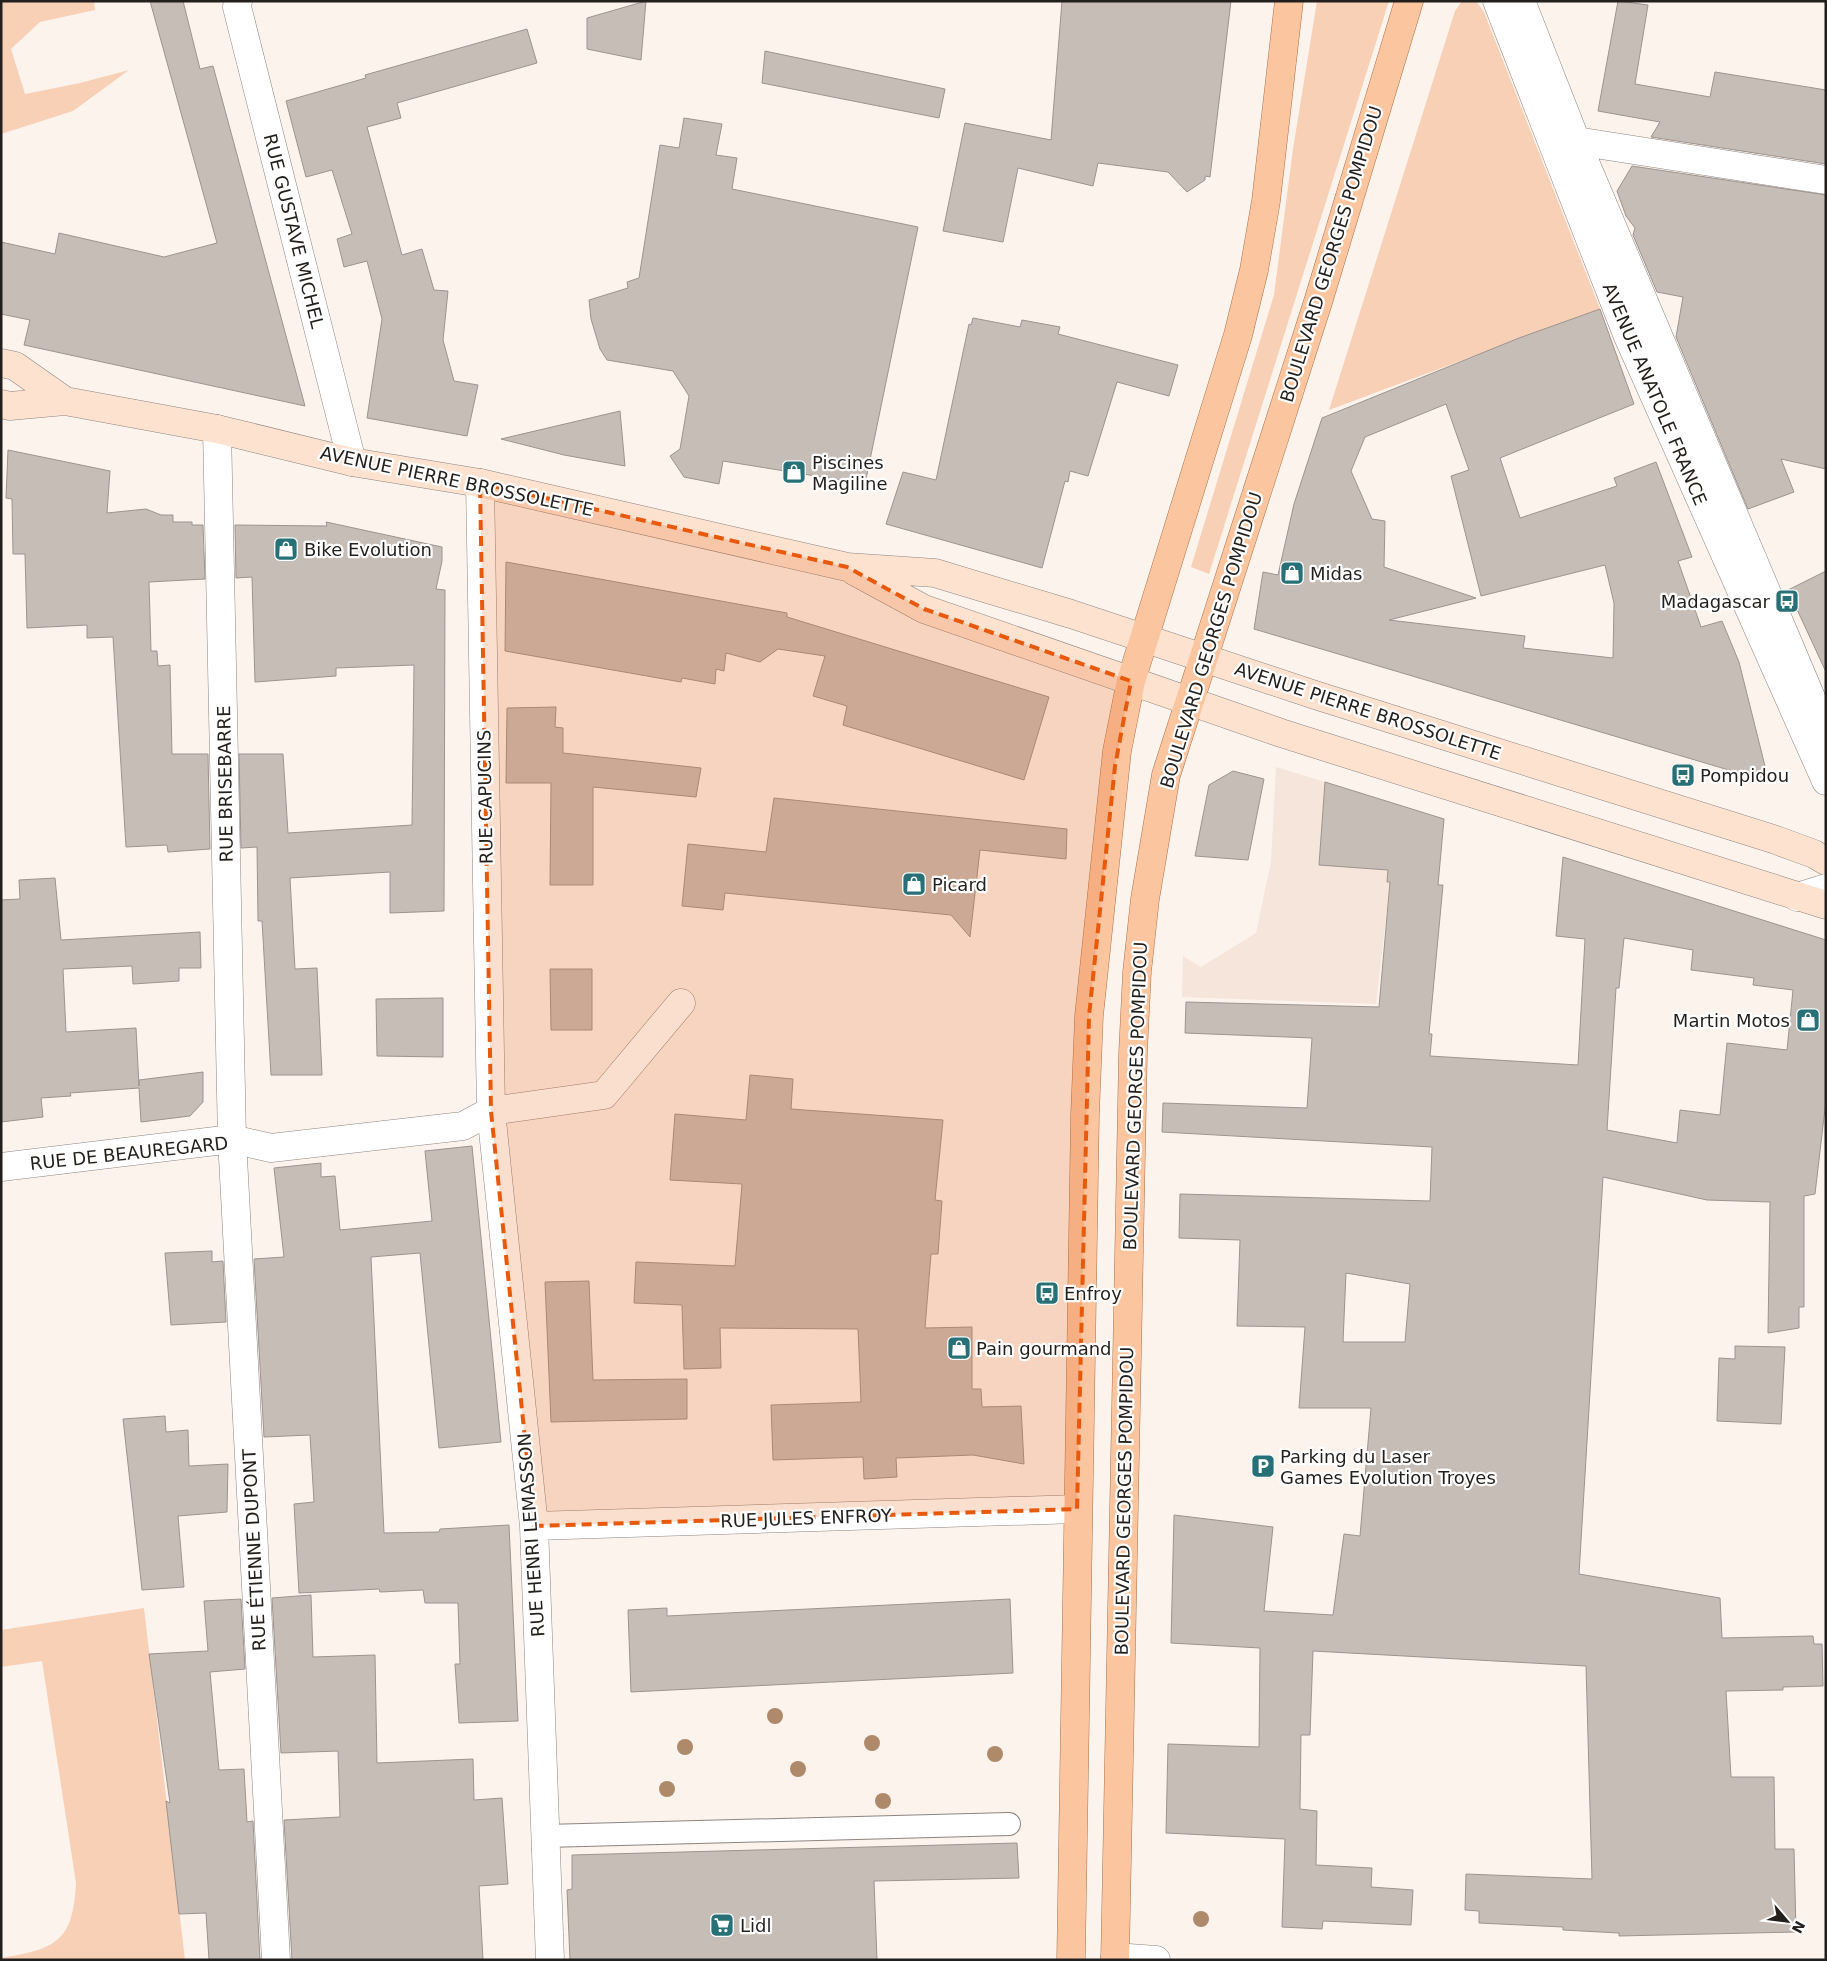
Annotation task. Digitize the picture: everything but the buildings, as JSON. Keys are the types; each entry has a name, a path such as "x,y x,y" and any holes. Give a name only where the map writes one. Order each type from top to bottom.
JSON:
{"main road":[{"path":"1071,1960 1078,1509 1090,1016 1115,766 1131,681 1238,335 1254,270 1266,201 1289,1"},
{"name":"BOULEVARD GEORGES POMPIDOU","path":"1115,1958 1132,1062 1137,972 1145,899 1166,775 1318,302 1409,1"},
{"name":"AVENUE PIERRE BROSSOLETTE","path":"1,364 15,366 66,400"},
{"name":"AVENUE PIERRE BROSSOLETTE","path":"1,404 10,406 66,400 217,429 352,462 480,484 847,567 936,573 1767,837 1814,854 1826,861"},
{"name":"AVENUE PIERRE BROSSOLETTE","path":"847,567 924,609 1190,702 1282,733 1826,905"}],"street":[{"name":"RUE GUSTAVE MICHEL","path":"238,1 237,7 352,462"},
{"name":"AVENUE ANATOLE FRANCE","path":"1497,1 1627,334 1826,781"},
{"name":"AVENUE ANATOLE FRANCE","path":"1520,1 1576,141 1826,732"},
{"path":"1576,141 1826,180"},
{"name":"RUE BRISEBARRE","path":"217,429 232,1140"},
{"name":"RUE CAPUCINS","path":"480,484 491,1111"},
{"path":"1797,897 1826,888"},
{"path":"491,1111 604,1095 681,1003"},
{"name":"RUE DE BEAUREGARD","path":"1,1167 232,1140 271,1148 463,1126 491,1111"},
{"name":"RUE HENRI LEMASSON","path":"491,1111 534,1526 550,1960"},
{"name":"RUE ÉTIENNE DUPONT","path":"232,1140 276,1960"},
{"name":"RUE JULES ENFROY","path":"534,1526 1078,1509"},
{"path":"1115,1958 1156,1960"}],"lane":[{"path":"545,1836 1009,1824"}],"highlighted area":[{"path":"480,483 847,567 924,609 1131,681 1115,766 1089,1016 1077,1509 534,1526 491,1111"}],"shaded area":[{"path":"1,1 94,1 95,10 40,22 11,49 25,94 80,83 129,70 73,111 1,134"},
{"path":"1317,1 1389,1 1209,574 1191,567 1274,295 1293,149"},
{"path":"1462,1 1476,1 1484,12 1600,309 1329,410 1455,11"},
{"path":"1276,767 1393,803 1387,882 1390,882 1376,1004 1182,997 1183,956 1201,967 1256,933 1271,862"},
{"path":"144,1608 185,1960 1,1960 1,1958 35,1951 48,1946 58,1939 71,1918 76,1883 42,1661 1,1667 1,1630"}],"place":[{"name":"Piscines Magiline","path":"794,472"},
{"name":"Bike Evolution","path":"286,549"},
{"name":"Midas","path":"1292,573"},
{"name":"Madagascar","path":"1787,601"},
{"name":"Pompidou","path":"1683,775"},
{"name":"Picard","path":"914,884"},
{"name":"Martin Motos","path":"1808,1020"},
{"name":"Enfroy","path":"1047,1293"},
{"name":"Pain gourmand","path":"959,1348"},
{"name":"Parking du Laser Games Evolution Troyes","path":"1263,1466"},
{"name":"Lidl","path":"722,1925"}]}
